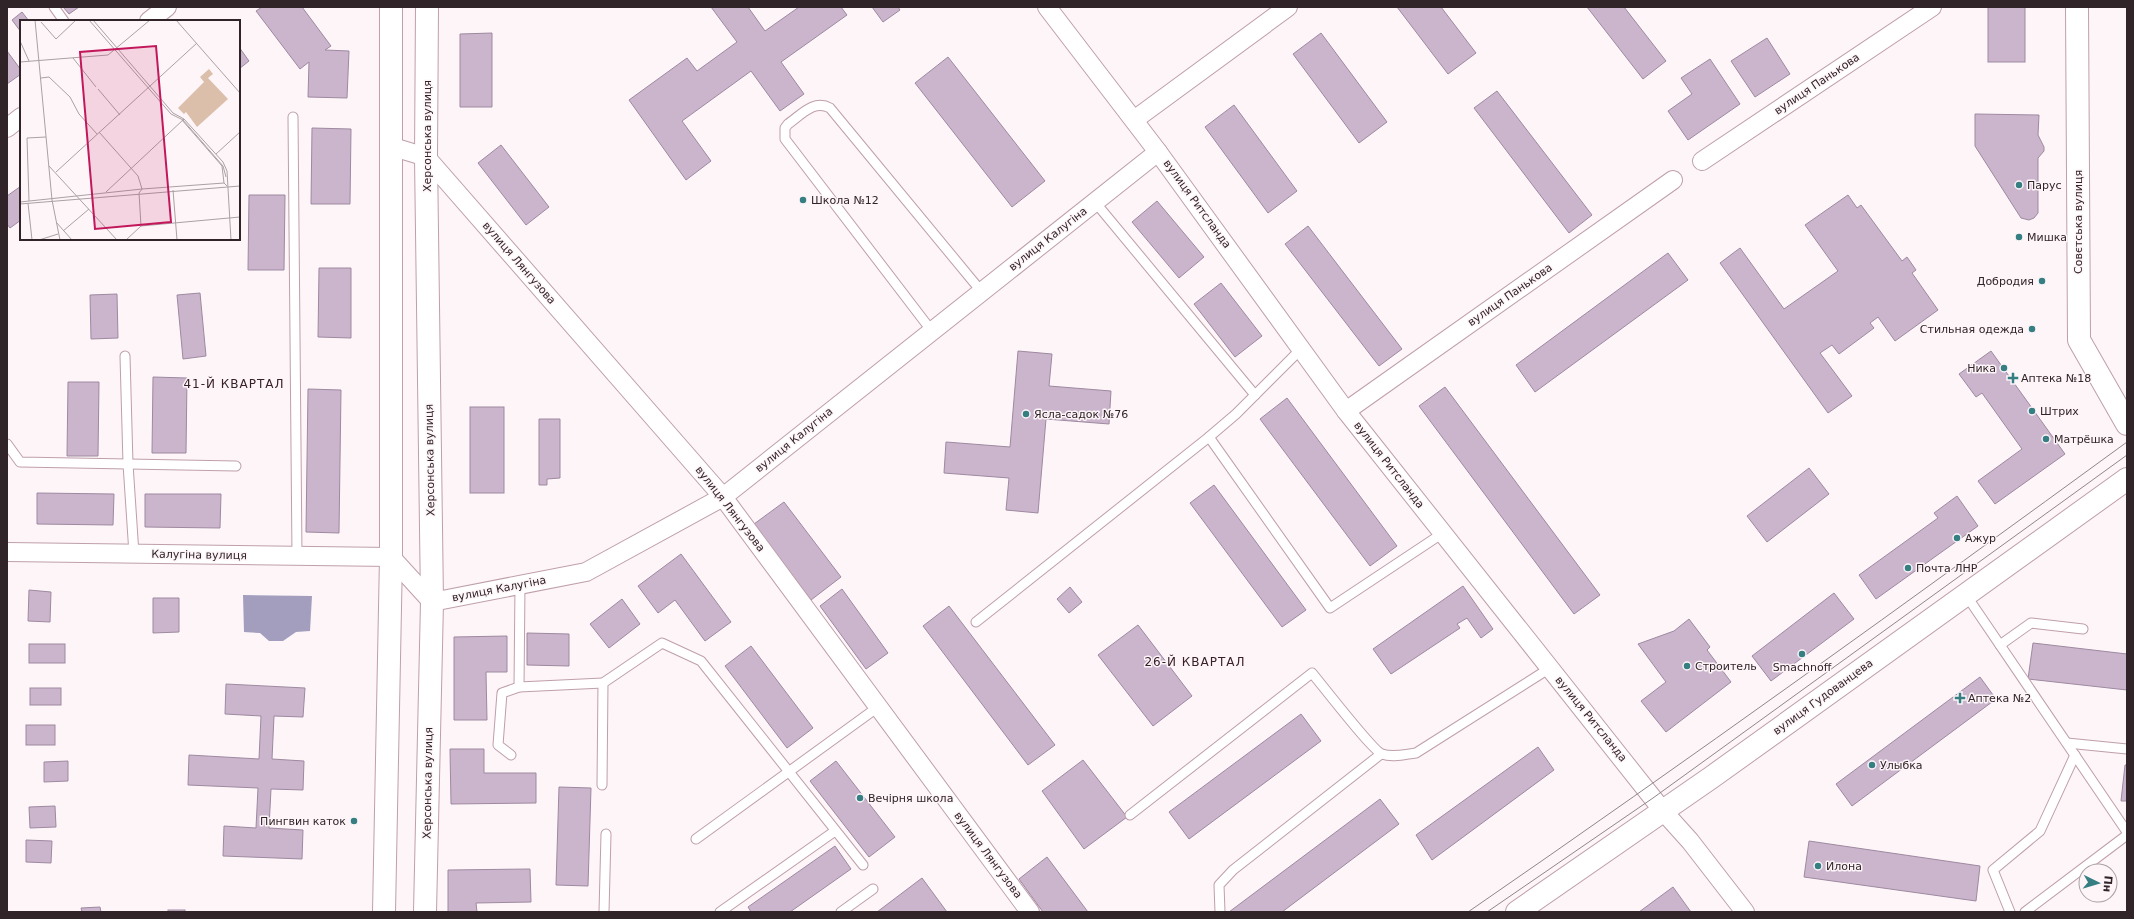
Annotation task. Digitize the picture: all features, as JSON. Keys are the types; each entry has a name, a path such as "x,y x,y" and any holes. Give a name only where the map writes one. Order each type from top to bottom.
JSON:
{"street":[{"path":"150,20 167,7"},
{"path":"384,912 391,557 391,7"},
{"name":"Херсонська вулиця","path":"425,912 432,602 426,157 427,7"},
{"name":"вулиця Ритсланда","path":"1047,7 1158,152 1346,411 1662,811 1690,841 1745,912"},
{"path":"1134,120 1288,7"},
{"name":"вулиця Панькова","path":"1702,161 1932,7"},
{"name":"Совєтська вулиця","path":"2077,7 2079,340 2127,424"},
{"path":"7,128 20,118"},
{"path":"390,146 426,157"},
{"name":"вулиця Калугіна","path":"432,602 586,572 723,497 931,330 1158,152"},
{"name":"вулиця Лянгузова","path":"426,157 723,497 1030,912"},
{"name":"вулиця Панькова","path":"1346,411 1673,180"},
{"name":"вулиця Гудованцева","path":"1517,912 1662,811 2127,479"},
{"name":"Калугіна вулиця","path":"7,552 391,557"},
{"path":"391,557 432,602"}],"lane":[{"path":"54,7 63,20"},
{"path":"931,330 786,139 785,128 788,124 816,104 824,104 830,108 981,292"},
{"path":"293,117 297,556"},
{"path":"1095,202 1255,395"},
{"path":"976,622 1209,437 1255,395 1301,349"},
{"path":"125,356 128,464 134,554"},
{"path":"1209,437 1330,608 1443,533"},
{"path":"7,444 20,462 236,466"},
{"path":"519,687 520,585"},
{"path":"1966,595 2127,832"},
{"path":"2000,645 2032,623 2083,629"},
{"path":"511,755 498,745 502,693 519,687 603,683 662,643 700,661 863,866"},
{"path":"1130,815 1312,673 1365,738 1381,754 1395,756 1416,753 1550,668"},
{"path":"602,785 603,683"},
{"path":"696,839 878,707"},
{"path":"2067,743 2127,749"},
{"path":"1220,912 1219,885 1233,870 1381,754"},
{"path":"2010,912 1993,870 2040,831 2075,755"},
{"path":"720,912 835,831"},
{"path":"604,912 606,834"},
{"path":"2025,912 2127,835"},
{"path":"841,912 873,889"}],"shaded area":[{"path":"243,595 312,596 310,631 296,632 283,641 269,641 260,633 244,632"}],"building":[{"path":"63,7 79,7 69,14"},
{"path":"262,7 302,7 331,46 325,50 349,51 347,98 308,97 309,62 300,69 256,11"},
{"path":"711,7 748,7 765,31 799,7 841,7 847,15 781,62 804,94 780,111 751,71 682,121 711,161 686,180 629,100 687,58 697,71 737,42"},
{"path":"872,7 898,7 900,10 883,22"},
{"path":"1397,7 1441,7 1476,53 1448,74"},
{"path":"1587,7 1624,7 1666,61 1643,79"},
{"path":"1988,7 2025,7 2025,62 1988,62"},
{"path":"22,12 28,20 20,20 20,31 12,20"},
{"path":"492,33 492,107 460,107 460,34"},
{"path":"1321,33 1387,122 1359,143 1293,54"},
{"path":"1767,38 1790,74 1755,97 1731,61"},
{"path":"240,48 249,61 240,68"},
{"path":"7,51 20,69 20,75 7,84"},
{"path":"948,57 1045,181 1012,207 915,83"},
{"path":"1710,59 1740,104 1688,140 1668,111 1692,94 1681,78"},
{"path":"1497,91 1592,215 1569,233 1474,108"},
{"path":"1234,105 1297,191 1268,213 1205,127"},
{"name":"Парус","path":"1975,114 2039,115 2038,135 2044,147 2044,151 2038,158 2038,213 2034,218 2029,220 2021,218 1975,146"},
{"path":"312,128 351,129 350,204 311,204"},
{"path":"501,145 549,207 526,225 478,163"},
{"path":"20,187 20,221 10,228 7,224 7,196"},
{"path":"249,195 285,195 284,270 248,270"},
{"path":"1848,195 1857,208 1861,205 1902,261 1907,257 1916,270 1912,273 1938,310 1895,341 1878,317 1870,323 1874,328 1839,354 1832,345 1820,353 1852,396 1828,413 1720,263 1740,248 1784,309 1838,271 1805,225"},
{"path":"1157,201 1204,257 1179,278 1132,222"},
{"path":"1308,226 1402,349 1379,366 1285,244"},
{"path":"1668,253 1688,280 1535,392 1516,365"},
{"path":"319,268 351,268 351,338 318,337"},
{"path":"1221,283 1262,336 1235,357 1194,304"},
{"path":"200,293 206,356 183,359 177,295"},
{"path":"117,294 118,338 91,339 90,295"},
{"path":"1018,351 1052,354 1049,386 1111,391 1109,424 1046,419 1038,513 1006,510 1009,478 944,473 946,442 1010,447"},
{"path":"1991,351 2065,454 1995,504 1978,481 2022,449 1982,393 1976,397 1959,374"},
{"path":"153,377 187,378 186,453 152,453"},
{"path":"68,382 99,382 98,456 67,456"},
{"path":"1445,387 1600,595 1574,614 1419,406"},
{"path":"308,389 341,390 339,533 306,532"},
{"path":"1287,398 1397,546 1370,566 1260,419"},
{"path":"470,407 504,407 504,493 470,493"},
{"path":"539,419 560,419 560,478 547,479 547,485 539,485"},
{"path":"1809,468 1829,494 1767,542 1747,516"},
{"path":"1214,485 1306,610 1282,627 1190,503"},
{"path":"37,493 114,494 113,525 37,524"},
{"path":"145,494 221,494 220,528 145,527"},
{"path":"1957,496 1978,526 1876,599 1859,575 1938,518 1934,513"},
{"path":"784,502 841,577 811,600 754,524"},
{"path":"681,554 731,622 705,641 675,600 658,613 638,586"},
{"path":"1463,586 1493,629 1481,638 1467,618 1457,624 1460,628 1391,674 1373,649"},
{"path":"1070,587 1082,602 1069,613 1057,599"},
{"path":"842,589 888,653 866,669 820,606"},
{"path":"29,590 51,592 50,622 28,621"},
{"path":"1834,593 1854,619 1771,681 1752,656"},
{"path":"153,598 179,598 179,632 153,633"},
{"path":"622,599 640,624 609,648 590,624"},
{"path":"949,606 1055,745 1028,765 923,626"},
{"name":"Строитель","path":"1689,619 1710,647 1707,650 1731,682 1666,732 1641,701 1666,682 1638,644 1674,631"},
{"path":"1138,625 1192,696 1153,726 1098,655"},
{"path":"527,633 569,634 569,666 527,665"},
{"path":"507,636 507,672 486,672 487,720 454,720 454,637"},
{"path":"2033,643 2127,654 2127,690 2028,679"},
{"path":"29,644 65,644 65,663 29,663"},
{"path":"751,646 813,728 787,748 725,666"},
{"path":"1980,677 1996,699 1852,806 1836,784"},
{"path":"226,684 305,688 303,717 274,716 272,759 304,761 303,790 271,789 269,828 303,830 302,859 223,856 224,826 256,828 258,788 188,785 189,755 259,759 261,716 225,714"},
{"path":"30,688 61,688 61,705 30,705"},
{"path":"1301,714 1321,741 1189,839 1169,812"},
{"path":"26,725 55,725 55,745 26,745"},
{"path":"1538,747 1554,770 1432,860 1416,835"},
{"path":"450,749 484,749 484,773 536,773 536,803 451,804"},
{"path":"1083,760 1127,817 1084,849 1042,791"},
{"path":"68,761 68,781 44,782 44,762"},
{"path":"836,761 895,837 869,857 810,781"},
{"path":"2125,765 2127,765 2127,801 2121,801"},
{"path":"559,787 591,788 588,886 556,885"},
{"path":"1380,799 1399,824 1282,912 1229,912"},
{"path":"55,806 56,827 30,828 29,807"},
{"path":"26,840 52,841 51,863 26,862"},
{"path":"1809,841 1980,866 1976,901 1804,877"},
{"path":"835,846 851,869 790,912 751,912 748,907"},
{"path":"1047,857 1088,912 1043,912 1019,879"},
{"path":"530,869 531,902 476,903 477,912 448,912 448,870"},
{"path":"922,878 947,912 877,912"},
{"path":"1673,887 1691,912 1639,912"},
{"path":"100,907 101,912 82,912 81,908"},
{"path":"168,910 185,910 185,912 168,912"}],"tram line":[{"path":"1468,912 1799,679 2127,442"},
{"path":"1487,912 1653,798 2127,455"}],"place":[{"name":"Парус","path":"2019,185"},
{"name":"Школа №12","path":"803,200"},
{"name":"Мишка","path":"2019,237"},
{"name":"Добродия","path":"2042,281"},
{"name":"Стильная одежда","path":"2032,329"},
{"name":"Ника","path":"2004,368"},
{"name":"Аптека №18","path":"2013,378"},
{"name":"Штрих","path":"2032,411"},
{"name":"Ясла-садок №76","path":"1026,414"},
{"name":"Матрёшка","path":"2046,439"},
{"name":"Ажур","path":"1957,538"},
{"name":"Почта ЛНР","path":"1908,568"},
{"name":"Smachnoff","path":"1802,654"},
{"name":"Строитель","path":"1687,666"},
{"name":"Аптека №2","path":"1960,698"},
{"name":"Улыбка","path":"1872,765"},
{"name":"Вечірня школа","path":"860,798"},
{"name":"Пингвин каток","path":"354,821"},
{"name":"Илона","path":"1818,866"}],"district":[{"name":"41-Й КВАРТАЛ","path":"234,384"},
{"name":"26-Й КВАРТАЛ","path":"1195,662"}]}
